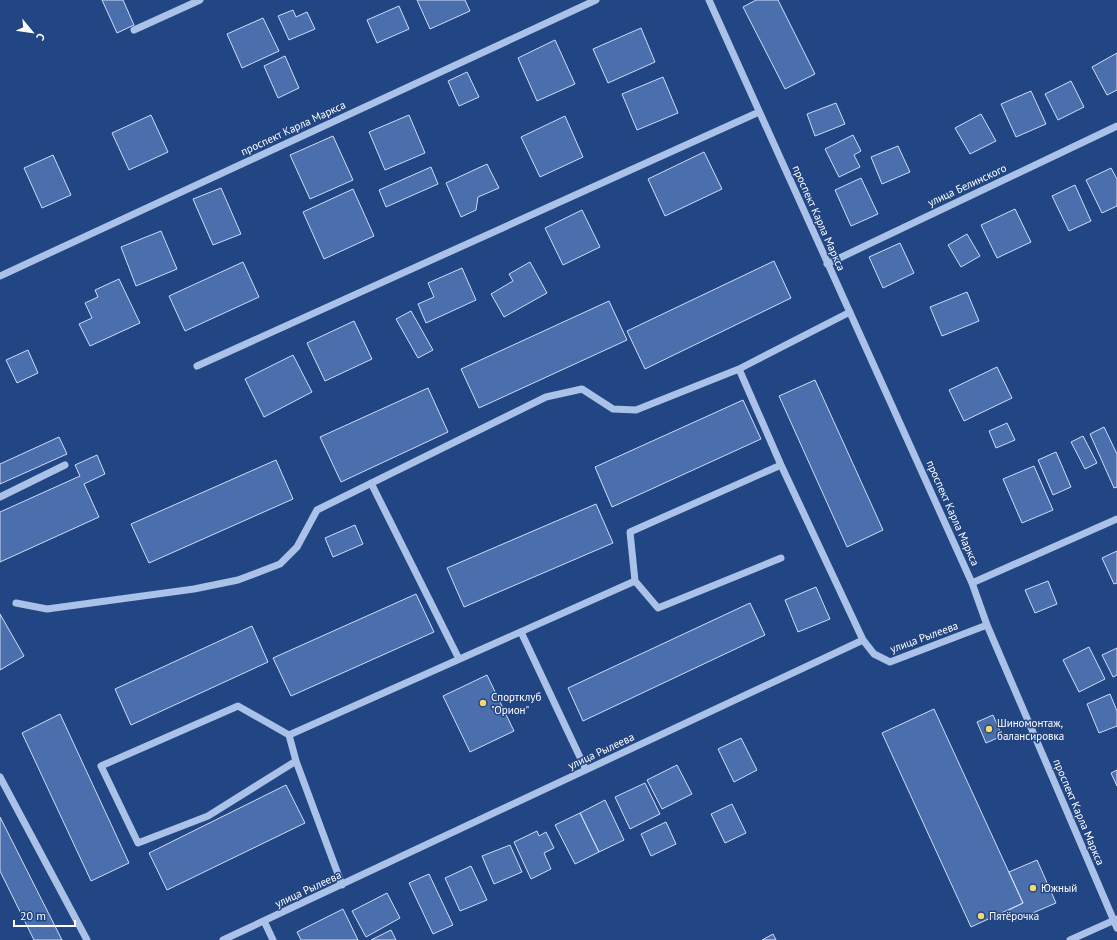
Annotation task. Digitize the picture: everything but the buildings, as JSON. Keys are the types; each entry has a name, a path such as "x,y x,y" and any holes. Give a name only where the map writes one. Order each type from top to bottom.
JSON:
{"street":[{"path":"134,30 200,0"},
{"name":"проспект Карла Маркса","path":"0,276 596,0"},
{"name":"проспект Карла Маркса","path":"711,1 827,264 972,583 986,625 1115,920 1117,928"},
{"path":"197,366 759,112"},
{"name":"улица Белинского","path":"827,264 1117,126"},
{"path":"16,603 47,609 194,589 238,580 280,564 297,547 316,510 546,397 582,390 613,409 636,410 739,369 850,312"},
{"path":"739,369 781,465 863,640"},
{"path":"0,496 64,465"},
{"path":"781,465 630,532 635,581 658,608 781,558"},
{"path":"371,483 459,659"},
{"path":"972,583 1117,519"},
{"path":"289,735 635,581"},
{"name":"улица Рылеева","path":"223,940 863,640 874,654 890,662 986,625"},
{"path":"521,632 586,770"},
{"path":"296,761 208,816 138,843 101,766 238,706 289,735 296,761 342,885"},
{"path":"0,777 88,940"},
{"path":"1070,940 1115,920"},
{"path":"264,921 273,940"}],"place":[{"name":"Спортклуб \"Орион\"","path":"483,703"},
{"name":"Шиномонтаж, балансировка","path":"989,729"},
{"name":"Южный","path":"1033,888"},
{"name":"Пятёрочка","path":"981,916"}]}
